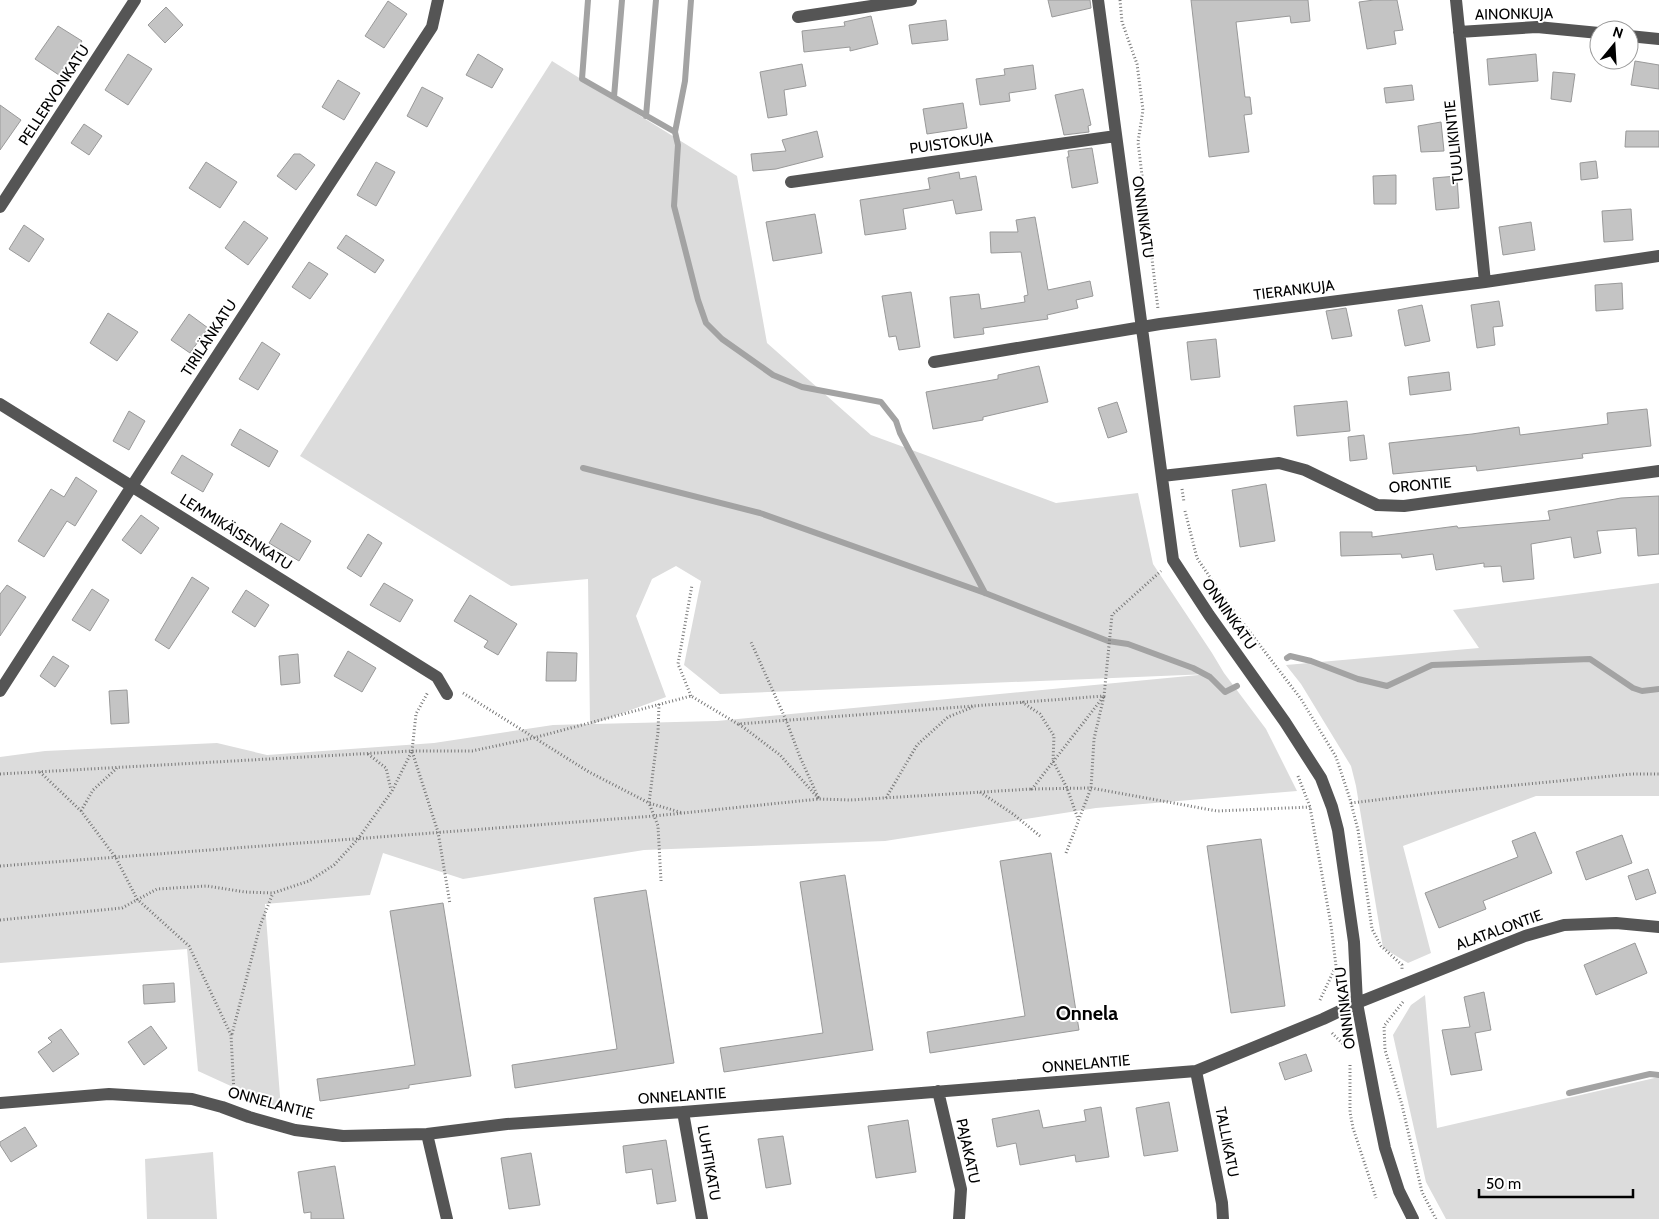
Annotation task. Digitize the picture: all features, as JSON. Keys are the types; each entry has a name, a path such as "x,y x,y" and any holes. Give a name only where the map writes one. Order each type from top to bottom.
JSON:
{"street":[{"name":"PELLERVONKATU","path":"0,207 134,0"},
{"name":"TIRILÄNKATU","path":"0,690 432,27 438,0"},
{"path":"798,17 911,0"},
{"name":"ONNINKATU","path":"1098,0 1173,560 1321,778 1332,807 1338,830 1354,942 1357,1003 1385,1148 1399,1190 1413,1219"},
{"name":"TUULIKINTIE","path":"1456,0 1485,282"},
{"name":"AINONKUJA","path":"1459,32 1537,27 1589,32"},
{"path":"1639,37 1659,39"},
{"name":"PUISTOKUJA","path":"791,182 1116,136"},
{"name":"TIERANKUJA","path":"934,362 1160,324 1485,282 1659,256"},
{"name":"LEMMIKÄISENKATU","path":"0,404 437,677 447,694"},
{"name":"ORONTIE","path":"1162,476 1279,463 1306,470 1377,505 1404,506 1659,472"},
{"name":"ALATALONTIE","path":"1357,1003 1525,936 1564,925 1616,923 1659,927"},
{"name":"ONNELANTIE","path":"0,1103 109,1094 192,1099 296,1130 343,1136 427,1134 507,1124 683,1112 1196,1071 1323,1019 1357,1003"},
{"name":"TALLIKATU","path":"1196,1071 1222,1203 1223,1219"},
{"name":"PAJAKATU","path":"938,1091 961,1189 959,1219"},
{"name":"LUHTIKATU","path":"683,1112 702,1219"},
{"path":"427,1134 447,1219"}],"path":[{"path":"1120,0 1122,22 1136,64 1143,110 1138,142 1160,324"},
{"path":"1181,474 1185,514 1197,558 1226,601 1301,699 1336,757 1358,830 1372,929 1381,946 1402,965 1405,984 1403,1004 1384,1026 1385,1050 1402,1105 1422,1192 1436,1219"},
{"path":"1066,852 1091,788 1094,739 1104,696 1112,615 1173,560"},
{"path":"692,585 678,664 691,696 738,724 780,755 819,800"},
{"path":"751,642 819,800"},
{"path":"0,920 122,908 157,889 207,886 245,892 273,893 309,881 334,865 358,839 392,791 412,751 416,714 437,677"},
{"path":"461,692 589,772 649,803 684,814"},
{"path":"0,774 367,753 472,751 534,738 691,696"},
{"path":"738,724 1104,696"},
{"path":"1032,789 1104,696"},
{"path":"1022,702 1040,714 1054,736 1053,761 1067,788 1079,820"},
{"path":"659,704 658,732 649,803 658,826 661,881"},
{"path":"886,798 917,745 948,717 978,705"},
{"path":"412,751 438,832 450,904"},
{"path":"367,753 386,768 392,791"},
{"path":"81,811 93,790 118,767"},
{"path":"39,772 81,811 116,858 138,900 189,946 231,1034"},
{"path":"1297,774 1310,808 1331,925 1336,966 1318,1004"},
{"path":"1351,802 1632,774 1659,774"},
{"path":"0,866 684,814 819,800 850,800 1032,789 1091,788 1217,811 1332,807"},
{"path":"980,792 1013,814 1040,836"},
{"path":"234,1112 231,1034 260,926 273,893"},
{"path":"1348,1049 1350,1112 1353,1128 1376,1198"}],"shaded area":[{"path":"552,61 737,176 767,343 871,435 1056,503 1138,493 1153,564 1224,673 1266,729 1297,791 1096,808 885,841 644,850 463,879 383,853 370,895 265,904 281,1109 198,1071 187,949 0,963 0,757 45,751 217,743 267,755 434,743 553,725 590,724 588,579 511,586 300,456","holes":["676,566 701,581 684,665 720,694 1209,674 717,721 593,724 666,697 636,616 652,579"]},
{"path":"1659,583 1659,796 1536,796 1403,846 1431,953 1408,963 1383,948 1351,766 1301,684 1286,665 1479,648 1453,610"},
{"path":"1425,995 1437,1128 1659,1077 1659,1219 1446,1219 1426,1182 1393,1035 1411,1005"},
{"path":"213,1152 217,1219 147,1219 145,1159"}],"building":[{"path":"1048,0 1090,0 1091,8 1052,17"},
{"path":"1191,0 1308,0 1310,21 1291,23 1290,16 1236,22 1245,97 1250,97 1252,114 1244,115 1249,152 1209,157"},
{"path":"1397,0 1403,30 1394,31 1396,44 1367,49 1359,2"},
{"path":"388,1 407,14 384,48 365,36"},
{"path":"166,7 183,25 165,43 148,25"},
{"path":"871,16 878,44 850,51 850,47 804,52 802,31 845,26 844,22"},
{"path":"946,20 948,40 912,44 909,25"},
{"path":"58,26 82,41 59,75 35,59"},
{"path":"128,54 152,69 128,105 105,90"},
{"path":"478,54 503,69 492,88 466,75"},
{"path":"1536,54 1538,81 1489,85 1487,59"},
{"path":"1639,62 1659,65 1659,89 1631,85 1634,70 1639,70"},
{"path":"802,64 806,86 784,90 787,115 768,118 760,72"},
{"path":"1033,65 1036,89 1009,93 1010,101 980,105 976,79 1005,75 1004,69"},
{"path":"1553,72 1575,74 1571,102 1551,99"},
{"path":"338,80 360,93 344,120 322,107"},
{"path":"1412,85 1414,100 1386,103 1384,88"},
{"path":"422,87 443,98 427,127 407,116"},
{"path":"1083,89 1091,125 1088,126 1089,132 1064,135 1055,95"},
{"path":"963,103 967,128 927,134 923,109"},
{"path":"0,105 21,120 0,150"},
{"path":"1441,122 1444,151 1421,152 1418,126"},
{"path":"84,124 102,136 89,155 71,143"},
{"path":"817,131 823,157 776,169 753,171 751,154 786,151 782,140"},
{"path":"1626,131 1659,131 1659,147 1625,147"},
{"path":"1092,148 1098,183 1072,188 1067,157 1069,157 1068,151"},
{"path":"294,154 300,154 315,165 296,190 277,176"},
{"path":"1596,161 1598,178 1581,180 1580,163"},
{"path":"206,162 237,182 220,208 189,188"},
{"path":"376,162 395,172 376,206 357,195"},
{"path":"959,172 960,179 976,176 982,210 956,214 953,200 903,209 906,229 865,235 860,200 930,189 928,178"},
{"path":"1396,175 1396,204 1374,204 1373,176"},
{"path":"1457,176 1459,208 1436,210 1433,178"},
{"path":"1631,209 1633,240 1604,242 1602,211"},
{"path":"815,214 822,253 773,261 766,222"},
{"path":"1035,217 1048,290 1090,281 1093,296 1076,300 1078,308 1047,315 1048,319 983,328 984,334 954,338 950,297 979,294 981,309 1025,302 1024,296 1028,295 1021,252 991,253 990,232 1018,232 1016,220"},
{"path":"244,221 268,238 248,265 225,248"},
{"path":"1531,222 1535,250 1503,255 1499,227"},
{"path":"24,225 44,239 29,262 9,249"},
{"path":"346,235 384,260 375,273 337,248"},
{"path":"309,262 328,274 310,299 292,287"},
{"path":"1622,283 1623,309 1596,311 1595,285"},
{"path":"911,292 920,347 899,350 896,336 889,337 882,296"},
{"path":"1499,301 1503,326 1493,327 1495,345 1477,348 1471,305"},
{"path":"1422,305 1430,341 1405,346 1398,310"},
{"path":"1346,308 1352,336 1332,339 1326,311"},
{"path":"108,313 138,332 117,361 90,343"},
{"path":"189,314 208,328 190,353 171,340"},
{"path":"1216,339 1220,377 1191,380 1187,342"},
{"path":"262,342 280,354 258,390 239,379"},
{"path":"1039,366 1048,402 983,417 983,420 933,429 926,392 998,379 998,375"},
{"path":"1449,372 1451,390 1410,395 1408,377"},
{"path":"1347,401 1350,431 1297,436 1294,406"},
{"path":"1117,402 1127,432 1108,438 1098,408"},
{"path":"1647,409 1651,446 1582,454 1583,458 1477,471 1476,466 1393,474 1389,443 1519,427 1520,435 1608,424 1607,413"},
{"path":"129,411 145,421 129,450 113,441"},
{"path":"240,429 278,451 269,467 231,445"},
{"path":"1364,435 1367,459 1350,461 1348,437"},
{"path":"182,455 213,474 203,492 171,473"},
{"path":"76,477 97,491 75,526 67,521 44,557 18,541 51,489 64,497"},
{"path":"1266,484 1275,541 1240,547 1232,490"},
{"path":"1659,496 1659,554 1638,556 1636,528 1597,531 1601,553 1574,558 1571,537 1531,544 1534,579 1503,582 1501,566 1484,567 1484,563 1436,570 1433,554 1402,558 1401,554 1341,556 1340,532 1372,532 1372,537 1457,526 1458,528 1550,520 1548,511 1621,498"},
{"path":"141,515 159,528 141,554 122,540"},
{"path":"281,523 311,541 299,561 269,543"},
{"path":"368,534 382,543 361,577 347,568"},
{"path":"192,577 209,588 169,649 155,640"},
{"path":"384,583 413,600 400,622 370,605"},
{"path":"7,585 26,597 0,636 0,594"},
{"path":"92,589 109,600 90,631 72,620"},
{"path":"246,590 269,605 255,627 232,612"},
{"path":"470,595 517,624 498,655 484,647 488,641 454,621"},
{"path":"348,651 376,668 362,692 334,676"},
{"path":"547,652 577,653 576,681 546,681"},
{"path":"298,654 300,683 281,685 279,656"},
{"path":"53,656 69,666 55,687 40,676"},
{"path":"127,690 129,723 111,724 109,691"},
{"path":"1535,832 1552,873 1483,901 1486,909 1439,928 1425,893 1518,857 1512,841"},
{"path":"1622,835 1632,863 1586,880 1576,852"},
{"path":"1261,839 1285,1006 1231,1013 1207,846"},
{"path":"1051,853 1079,1030 930,1053 927,1032 1025,1016 1000,861"},
{"path":"1648,869 1656,893 1636,900 1628,876"},
{"path":"845,875 873,1050 724,1072 720,1048 823,1033 800,882"},
{"path":"646,890 674,1063 515,1088 512,1065 617,1049 594,898"},
{"path":"443,903 471,1076 409,1085 409,1088 320,1101 317,1079 415,1065 390,911"},
{"path":"1635,943 1647,973 1596,995 1584,965"},
{"path":"174,983 175,1002 144,1004 143,985"},
{"path":"1484,992 1491,1030 1475,1033 1482,1070 1451,1075 1442,1030 1470,1027 1464,997"},
{"path":"151,1026 167,1048 144,1065 128,1042"},
{"path":"61,1029 79,1054 53,1072 38,1052 52,1042 48,1038"},
{"path":"1306,1054 1312,1071 1285,1080 1279,1063"},
{"path":"1169,1102 1178,1151 1144,1156 1136,1108"},
{"path":"1101,1107 1109,1157 1076,1162 1075,1155 1020,1165 1016,1143 997,1147 992,1119 1039,1110 1043,1128 1086,1121 1084,1110"},
{"path":"908,1120 916,1172 876,1178 868,1126"},
{"path":"25,1127 37,1146 11,1162 0,1142"},
{"path":"783,1136 791,1184 766,1188 758,1139"},
{"path":"666,1140 676,1201 657,1204 652,1169 626,1173 623,1146"},
{"path":"531,1153 540,1205 509,1209 501,1158"},
{"path":"335,1166 344,1219 311,1219 311,1212 304,1213 298,1172"}],"waterway":[{"path":"588,0 582,79 675,132"},
{"path":"614,97 622,0"},
{"path":"646,116 656,0"},
{"path":"691,0 685,81 675,132 678,145 674,206 698,300 706,323 722,339 773,375 802,387 881,402 896,421 900,433 985,593"},
{"path":"583,468 760,513 985,593 1108,641 1128,644 1193,668 1210,677 1225,692 1237,686"},
{"path":"1287,658 1290,656 1311,661 1358,679 1387,686 1432,665 1590,659 1633,688 1642,691 1659,689"},
{"path":"1569,1093 1650,1074 1659,1075"}],"district":[{"name":"Onnela","path":"1087,1013"}]}
